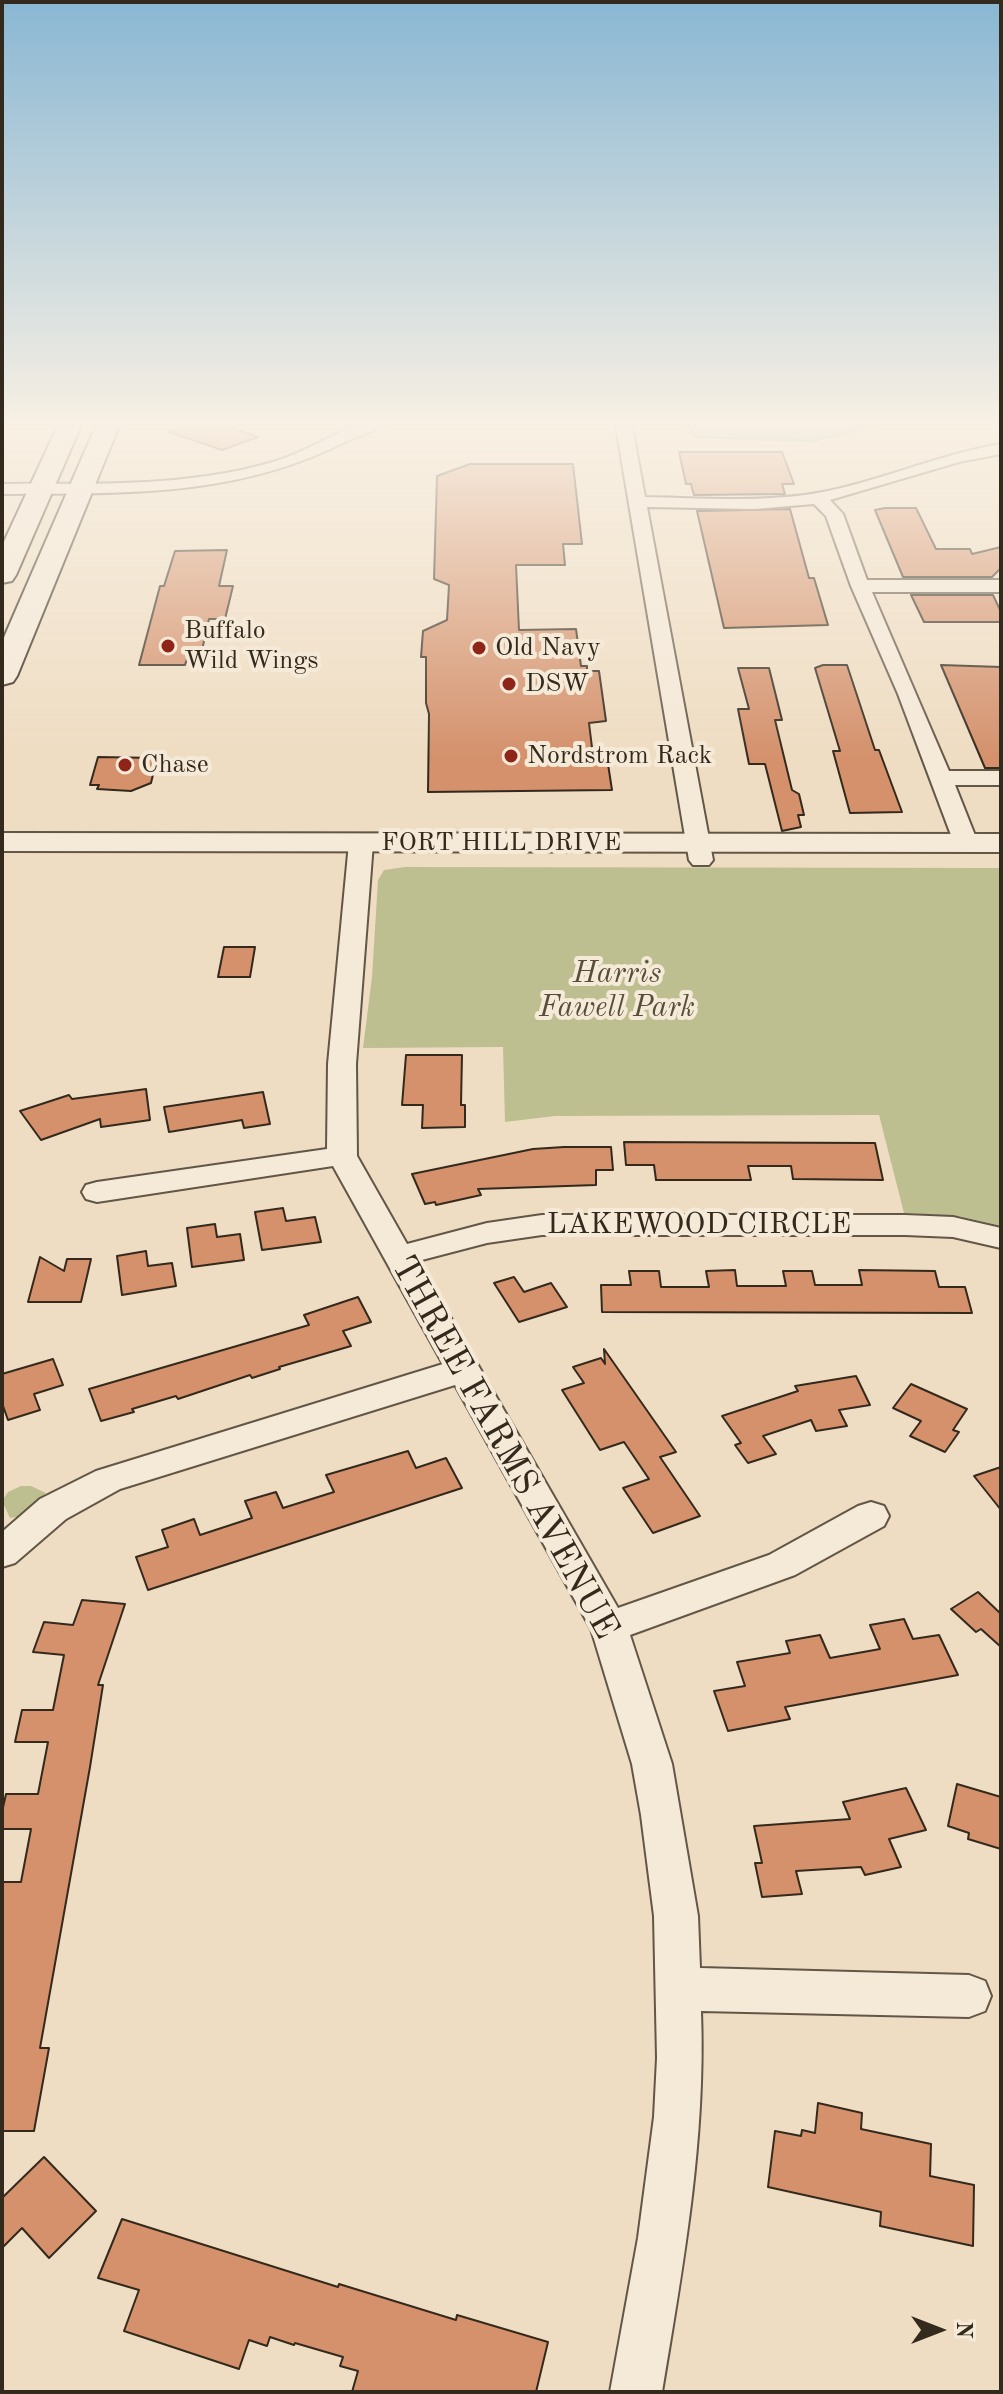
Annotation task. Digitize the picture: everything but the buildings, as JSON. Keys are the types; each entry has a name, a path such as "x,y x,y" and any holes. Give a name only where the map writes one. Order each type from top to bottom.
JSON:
{"main road":[{"path":"2,575 22,533"},
{"path":"2,676 63,533"}],"street":[{"path":"643,533 700,851"},
{"path":"841,533 966,843"},
{"path":"860,586 1001,586"},
{"path":"942,778 1001,778"},
{"name":"FORT HILL DRIVE","path":"2,842 360,851"},
{"name":"FORT HILL DRIVE","path":"700,851 1001,843"},
{"name":"FORT HILL DRIVE","path":"2,859 360,851 700,851 1001,860"},
{"name":"THREE FARMS AVENUE","path":"360,851 342,1064 342,1156 609,1627 652,1764 662,1815 676,1916 680,2058 677,2117 663,2238 636,2392"},
{"path":"97,1192 342,1156"},
{"name":"LAKEWOOD CIRCLE","path":"399,1256 487,1233 542,1225 905,1225 953,1227 1001,1238"},
{"path":"2,1553 53,1509 108,1480 464,1370"},
{"path":"609,1627 782,1565 871,1516"},
{"path":"678,1989 969,1996"}],"green space":[{"name":"Harris Fawell Park","path":"405,867 1001,868 1001,1226 959,1216 904,1213 879,1115 555,1116 505,1122 503,1047 363,1048 372,977 378,880 384,870"},
{"path":"21,1486 31,1486 46,1493 17,1517 10,1518 2,1501 8,1492"}],"place":[{"name":"Buffalo Wild Wings","path":"168,646"},
{"name":"Old Navy","path":"479,648"},
{"name":"DSW","path":"509,684"},
{"name":"Nordstrom Rack","path":"511,756"},
{"name":"Chase","path":"125,765"}]}
